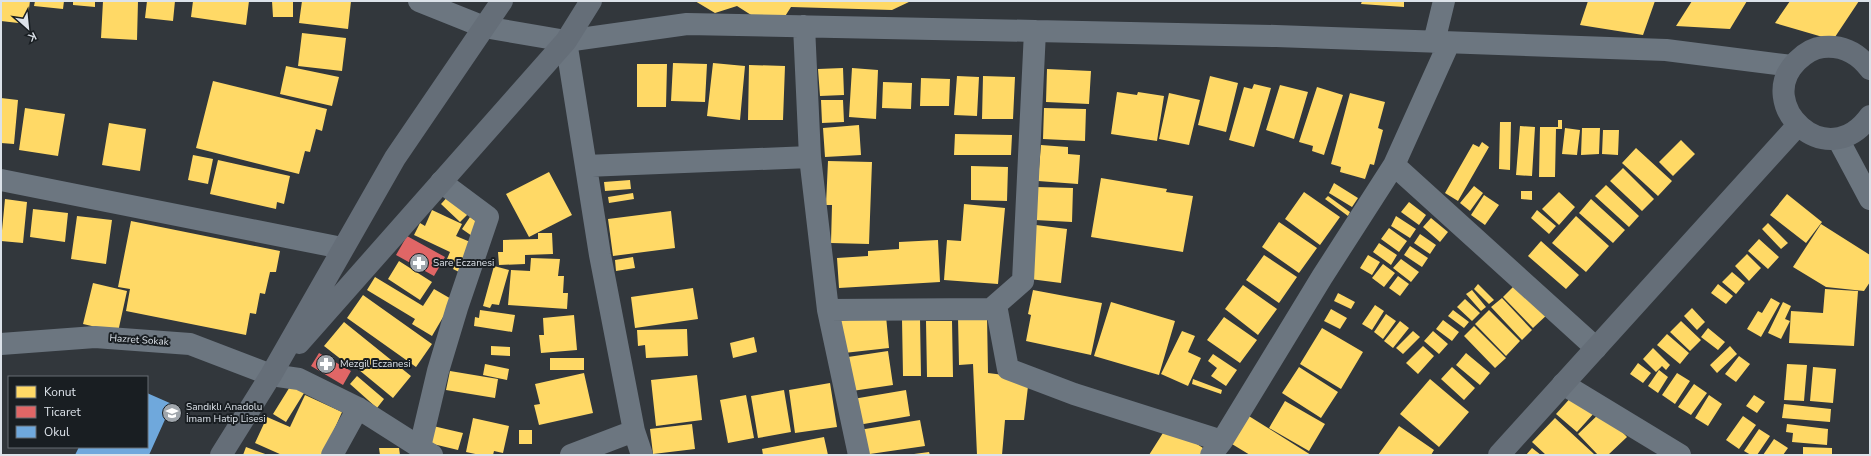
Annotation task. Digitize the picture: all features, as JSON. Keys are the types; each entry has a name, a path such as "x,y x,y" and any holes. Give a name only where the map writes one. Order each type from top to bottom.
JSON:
{"street":[{"path":"419,1 484,27 566,41 687,24 804,26 1442,42 1666,50 1792,66"},
{"path":"221,455 270,375 395,158 502,1"},
{"path":"270,375 566,41 591,1"},
{"path":"996,305 1008,368 1217,448 1322,277 1394,165 1442,42 1444,1"},
{"path":"804,26 810,157 828,310 859,455"},
{"path":"828,310 991,309 1023,281 1036,31"},
{"path":"566,41 600,255 634,431 642,455"},
{"path":"1868,60 1850,50 1834,46 1818,48 1804,55 1792,66 1786,81 1784,97 1788,113 1798,125 1809,134 1823,138 1838,139 1858,129 1870,116"},
{"path":"1500,455 1798,125"},
{"path":"1838,139 1870,200"},
{"path":"586,166 810,157"},
{"path":"1394,165 1596,348"},
{"path":"1,180 342,248"},
{"path":"426,451 438,371 457,308 488,217 441,182"},
{"name":"Hazret Sokak","path":"1,344 95,337 190,344 270,375 299,379 358,408 426,451"},
{"path":"1563,384 1680,455"},
{"path":"332,455 358,408"},
{"path":"570,455 634,431"}],"building: Konut":[{"path":"1,1 30,1 27,24 1,21"},
{"path":"35,1 64,1 63,9 34,6"},
{"path":"73,1 95,1 95,7 73,5"},
{"path":"103,1 138,1 137,40 101,38"},
{"path":"147,1 175,1 173,21 145,18"},
{"path":"193,1 249,1 246,25 191,17"},
{"path":"272,1 293,1 293,17 273,17"},
{"path":"302,1 351,1 348,29 299,23"},
{"path":"695,1 911,1 892,10 791,7 782,21 759,20 737,6 715,13"},
{"path":"1362,1 1404,1 1404,7 1361,4"},
{"path":"1588,1 1655,1 1643,35 1580,25"},
{"path":"1692,1 1747,1 1730,29 1676,26"},
{"path":"1790,1 1859,1 1833,40 1775,23"},
{"path":"302,33 346,38 342,71 298,66"},
{"path":"673,63 707,64 705,102 671,101"},
{"path":"713,63 745,66 740,120 707,116"},
{"path":"637,64 667,64 666,107 637,107"},
{"path":"749,65 785,66 783,120 748,120"},
{"path":"286,66 339,77 332,106 280,94"},
{"path":"843,68 844,95 820,96 818,69"},
{"path":"852,68 878,70 876,119 849,117"},
{"path":"1047,69 1091,71 1089,104 1046,102"},
{"path":"957,76 979,77 977,116 954,115"},
{"path":"983,76 1015,77 1013,119 982,119"},
{"path":"1210,76 1238,83 1226,132 1198,125"},
{"path":"921,78 950,79 949,106 920,106"},
{"path":"213,81 327,109 322,131 316,129 310,152 305,151 299,174 196,148"},
{"path":"883,82 912,83 911,109 882,108"},
{"path":"1254,84 1271,88 1254,147 1229,140 1244,87 1252,89"},
{"path":"1280,85 1308,92 1294,139 1266,130"},
{"path":"1317,87 1343,95 1324,155 1312,151 1313,146 1299,142"},
{"path":"1117,92 1137,95 1138,92 1164,96 1157,141 1111,134"},
{"path":"1169,93 1200,100 1189,145 1159,139"},
{"path":"1350,93 1385,102 1378,128 1383,130 1374,165 1370,164 1365,179 1340,172 1341,167 1331,164"},
{"path":"1,98 18,100 14,144 1,143"},
{"path":"821,100 843,100 844,122 822,123"},
{"path":"25,108 65,114 58,156 19,150"},
{"path":"1044,108 1086,109 1085,141 1043,139"},
{"path":"1558,120 1562,120 1562,129 1556,129 1555,177 1539,177 1540,127 1558,127"},
{"path":"1500,122 1511,122 1510,170 1499,169"},
{"path":"109,123 146,129 140,171 102,165"},
{"path":"859,125 861,155 825,157 823,128"},
{"path":"1520,126 1535,127 1532,176 1516,175"},
{"path":"1565,128 1580,130 1577,155 1562,154"},
{"path":"1582,128 1600,128 1599,154 1581,155"},
{"path":"1603,130 1619,130 1618,155 1602,154"},
{"path":"955,134 1012,135 1011,155 954,155"},
{"path":"1681,140 1695,154 1673,176 1659,162"},
{"path":"1482,142 1489,147 1458,201 1445,193 1473,144 1479,147"},
{"path":"1041,145 1068,147 1068,154 1080,155 1078,184 1038,181"},
{"path":"1636,148 1672,181 1658,196 1622,163"},
{"path":"193,155 213,159 208,184 188,180"},
{"path":"218,160 290,176 284,204 277,202 276,209 210,194"},
{"path":"828,161 872,162 869,244 831,243 832,205 826,205"},
{"path":"971,166 1008,167 1007,201 971,200"},
{"path":"1623,168 1654,199 1642,211 1610,181"},
{"path":"549,172 572,215 529,237 506,194"},
{"path":"1101,178 1167,189 1166,192 1193,196 1183,252 1091,237"},
{"path":"630,180 631,189 605,191 604,182"},
{"path":"1334,183 1358,198 1352,207 1329,193"},
{"path":"1606,185 1639,216 1629,227 1595,196"},
{"path":"1474,186 1483,193 1470,211 1460,203"},
{"path":"1036,187 1073,188 1072,222 1035,220"},
{"path":"1521,191 1532,191 1532,200 1521,199"},
{"path":"1304,192 1340,217 1320,245 1285,219"},
{"path":"1559,192 1575,207 1559,225 1542,209"},
{"path":"451,193 471,211 460,222 441,204"},
{"path":"633,193 634,199 609,203 608,197"},
{"path":"1787,194 1822,222 1806,243 1770,215"},
{"path":"1484,195 1499,205 1485,225 1471,215"},
{"path":"1328,196 1350,212 1348,216 1325,199"},
{"path":"5,199 27,202 23,243 1,241"},
{"path":"1591,199 1625,230 1613,243 1579,213"},
{"path":"1409,202 1426,215 1419,225 1401,212"},
{"path":"964,204 1005,208 998,284 944,280 947,240 961,241"},
{"path":"33,209 68,213 65,242 30,237"},
{"path":"432,210 462,224 456,236 475,244 461,273 453,269 456,263 447,259 450,252 414,235 420,223 425,226"},
{"path":"1537,210 1556,226 1549,234 1531,218"},
{"path":"671,211 675,248 613,256 608,219"},
{"path":"77,216 112,220 106,264 71,259"},
{"path":"1396,216 1416,229 1410,238 1391,226"},
{"path":"1576,216 1609,246 1586,272 1552,243"},
{"path":"470,217 480,224 472,236 462,229"},
{"path":"1431,218 1448,232 1440,242 1423,227"},
{"path":"131,221 280,251 276,272 270,272 265,294 260,293 256,314 250,313 246,335 126,311 130,289 118,287"},
{"path":"1279,222 1317,248 1299,273 1262,247"},
{"path":"1768,223 1788,243 1781,249 1762,229"},
{"path":"1821,224 1870,255 1870,282 1864,291 1826,287 1793,267"},
{"path":"1036,225 1067,229 1061,283 1030,279"},
{"path":"1389,228 1407,241 1399,252 1381,239"},
{"path":"538,233 552,233 553,254 525,255 525,264 499,265 498,252 503,252 503,240 538,239"},
{"path":"1420,234 1436,245 1430,254 1414,243"},
{"path":"1759,239 1779,257 1768,269 1748,251"},
{"path":"938,240 940,282 839,288 837,258 868,256 868,251 899,249 899,242"},
{"path":"1541,241 1579,275 1566,289 1528,256"},
{"path":"1379,243 1397,255 1391,265 1373,252"},
{"path":"1410,246 1428,258 1422,267 1404,255"},
{"path":"1747,254 1761,268 1749,281 1735,266"},
{"path":"1264,255 1297,277 1279,303 1246,280"},
{"path":"1368,255 1380,262 1372,275 1360,268"},
{"path":"633,257 635,268 616,271 615,260"},
{"path":"531,258 560,259 558,276 564,276 563,293 568,293 567,309 508,305 511,270 530,271"},
{"path":"1401,259 1419,272 1411,282 1393,268"},
{"path":"399,261 432,282 420,300 388,279"},
{"path":"1383,264 1395,273 1384,287 1372,278"},
{"path":"494,266 509,270 499,305 492,304 490,308 483,306"},
{"path":"1732,272 1745,283 1736,294 1722,282"},
{"path":"1398,276 1409,284 1400,296 1389,288"},
{"path":"375,277 423,306 434,289 453,300 432,336 412,324 415,319 367,290"},
{"path":"1519,281 1550,312 1533,328 1503,297"},
{"path":"93,283 127,291 118,332 83,324"},
{"path":"1478,284 1494,300 1489,304 1474,289"},
{"path":"1718,284 1733,296 1726,304 1711,293"},
{"path":"1243,285 1277,309 1258,335 1225,309"},
{"path":"693,288 698,319 635,328 631,297"},
{"path":"1825,289 1858,291 1854,346 1789,343 1791,311 1823,313"},
{"path":"1033,290 1102,303 1091,355 1026,341 1031,315 1028,314"},
{"path":"1472,290 1486,307 1481,311 1466,294"},
{"path":"1338,293 1355,302 1351,309 1334,301"},
{"path":"363,295 432,344 416,367 347,318"},
{"path":"1502,298 1532,330 1522,340 1491,307"},
{"path":"1771,298 1780,303 1761,337 1747,329 1758,311 1762,313"},
{"path":"1465,299 1480,313 1472,321 1457,307"},
{"path":"1111,302 1175,321 1159,375 1094,356"},
{"path":"1783,302 1791,306 1785,319 1790,321 1781,339 1768,333"},
{"path":"1375,305 1384,311 1372,330 1362,324"},
{"path":"1692,308 1705,322 1697,330 1684,316"},
{"path":"1331,309 1347,318 1340,329 1324,321"},
{"path":"480,310 515,315 512,332 474,326 475,317 479,318"},
{"path":"1453,310 1469,322 1464,328 1448,316"},
{"path":"1489,310 1520,341 1506,356 1475,324"},
{"path":"1386,314 1396,321 1383,339 1374,332"},
{"path":"574,315 577,350 541,353 539,335 544,335 543,318"},
{"path":"886,316 889,348 844,353 840,321"},
{"path":"987,316 988,373 1029,378 1024,420 1005,420 1002,455 977,455 973,364 959,365 958,317"},
{"path":"1224,317 1257,340 1240,363 1207,340"},
{"path":"902,319 920,319 921,376 903,376"},
{"path":"1443,320 1459,332 1452,341 1436,329"},
{"path":"926,321 952,321 953,377 927,377"},
{"path":"1400,321 1409,328 1393,348 1384,341"},
{"path":"1681,321 1701,340 1690,351 1670,332"},
{"path":"344,322 411,376 393,398 353,365 351,367 324,346"},
{"path":"1474,326 1506,358 1495,368 1464,336"},
{"path":"1322,328 1363,352 1341,389 1300,364"},
{"path":"1708,328 1725,342 1718,350 1701,337"},
{"path":"687,329 688,356 646,358 645,345 638,346 637,330"},
{"path":"1182,331 1195,336 1188,352 1201,358 1188,386 1161,374"},
{"path":"1413,331 1420,337 1403,354 1396,348"},
{"path":"1433,331 1448,344 1439,354 1424,341"},
{"path":"1667,334 1689,353 1680,364 1657,345"},
{"path":"754,337 757,352 733,358 730,343"},
{"path":"491,346 510,347 510,356 491,355"},
{"path":"1423,346 1434,356 1418,374 1406,363"},
{"path":"1730,346 1737,354 1717,373 1710,365"},
{"path":"1653,348 1670,365 1666,370 1662,366 1656,372 1643,359"},
{"path":"888,351 893,385 852,391 848,357"},
{"path":"1466,353 1490,373 1480,385 1456,365"},
{"path":"1213,354 1237,370 1226,386 1211,376 1217,368 1208,361"},
{"path":"1739,356 1750,364 1736,382 1725,374"},
{"path":"550,358 584,358 584,370 550,370"},
{"path":"1638,363 1651,373 1643,383 1630,374"},
{"path":"485,364 509,369 507,380 483,375"},
{"path":"1787,364 1807,365 1804,401 1784,400"},
{"path":"1299,367 1338,392 1321,418 1282,393"},
{"path":"1452,367 1475,388 1464,400 1441,379"},
{"path":"1813,367 1836,369 1833,403 1810,401"},
{"path":"1659,370 1668,377 1658,393 1648,386"},
{"path":"450,371 498,379 495,398 446,390"},
{"path":"584,373 593,413 539,425 534,405 540,404 535,384"},
{"path":"1677,373 1690,381 1675,404 1662,395"},
{"path":"697,375 702,420 656,426 651,380"},
{"path":"357,376 384,399 377,408 350,384"},
{"path":"1193,379 1222,390 1221,394 1192,384"},
{"path":"1430,379 1469,412 1439,447 1400,414"},
{"path":"830,383 837,427 795,433 789,390"},
{"path":"1694,384 1707,393 1691,415 1678,407"},
{"path":"291,385 304,393 286,422 273,414"},
{"path":"784,390 791,432 758,438 751,396"},
{"path":"906,390 910,416 858,425 853,399"},
{"path":"1574,394 1595,412 1577,432 1556,414"},
{"path":"305,395 342,412 323,455 282,455 255,443 267,417 290,427"},
{"path":"746,395 754,438 728,443 720,400"},
{"path":"1709,395 1722,404 1708,426 1695,418"},
{"path":"1754,395 1765,402 1757,413 1746,406"},
{"path":"1285,401 1325,424 1309,451 1269,428"},
{"path":"1784,404 1831,409 1830,422 1782,418"},
{"path":"1602,411 1627,437 1608,455 1598,455 1578,434"},
{"path":"1244,413 1311,455 1250,455 1227,441"},
{"path":"1743,416 1756,425 1739,449 1726,440"},
{"path":"473,418 509,426 503,453 494,451 493,455 480,455 466,452"},
{"path":"1555,418 1594,454 1546,455 1532,442"},
{"path":"920,420 925,446 863,455 859,430"},
{"path":"692,424 695,449 653,454 650,429"},
{"path":"1787,424 1828,429 1827,445 1792,442 1793,433 1786,432"},
{"path":"1168,425 1209,452 1207,455 1149,455"},
{"path":"433,426 463,433 458,450 429,443"},
{"path":"1399,426 1434,450 1431,455 1378,455"},
{"path":"1759,429 1770,436 1757,455 1751,455 1744,451"},
{"path":"519,430 532,430 532,444 519,444"},
{"path":"824,437 828,455 763,455 762,449"},
{"path":"1774,439 1788,448 1783,455 1763,455"},
{"path":"246,447 268,455 243,455"},
{"path":"1803,447 1832,448 1832,455 1803,455"},
{"path":"379,448 399,448 400,455 380,455"},
{"path":"1532,448 1541,455 1526,455"},
{"path":"929,452 930,455 914,455 914,454"}],"building: Ticaret":[{"path":"407,236 445,257 434,276 396,255"},
{"path":"319,353 351,371 343,385 311,366"}],"building: Okul":[{"path":"148,393 172,404 149,455 75,455 78,448 148,448"}],"place":[{"name":"Sare Eczanesi","path":"419,263"},
{"name":"Mezgil Eczanesi","path":"326,364"},
{"name":"Sandıklı Anadolu İmam Hatip Lisesi","path":"172,413"}]}
